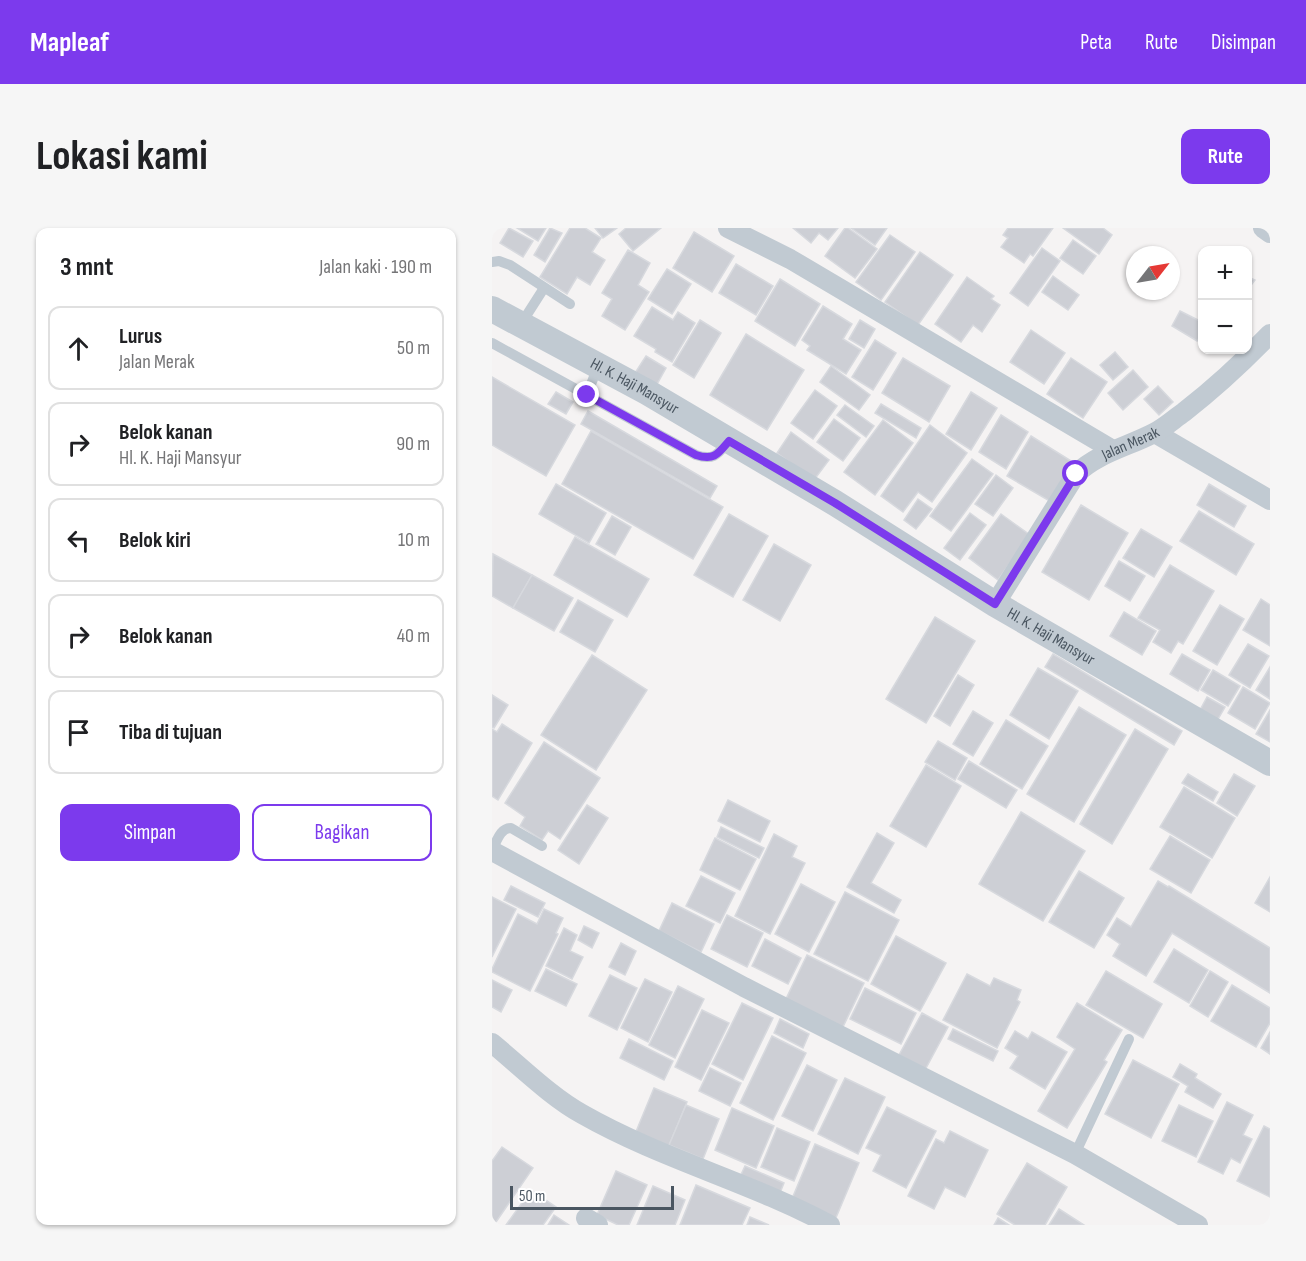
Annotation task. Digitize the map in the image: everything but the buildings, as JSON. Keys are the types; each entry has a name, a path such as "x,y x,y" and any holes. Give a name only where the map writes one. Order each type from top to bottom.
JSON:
{"street":[{"path":"728,228 790,259 1113,450"},
{"path":"1263,228 1270,233"},
{"name":"Hl. K. Haji Mansyur","path":"492,309 647,392 835,503 995,604 1270,763"},
{"name":"Jalan Merak","path":"995,604 1076,474 1085,466 1113,450 1155,433 1201,399 1270,334"},
{"path":"1155,433 1270,500"},
{"path":"492,850 744,987 1075,1154 1198,1225"},
{"path":"492,1043 580,1113 658,1152 802,1210 830,1225"}],"lane":[{"path":"492,262 499,261 510,265 570,304"},
{"path":"520,324 544,288"},
{"path":"492,343 696,455 714,457 729,441"},
{"path":"587,395 598,366"},
{"path":"492,850 502,831 507,828 511,828 542,846"},
{"path":"1075,1154 1129,1039"}],"route":[{"path":"587,395 696,455 714,457 729,441 835,503 995,604 1076,474"}]}
